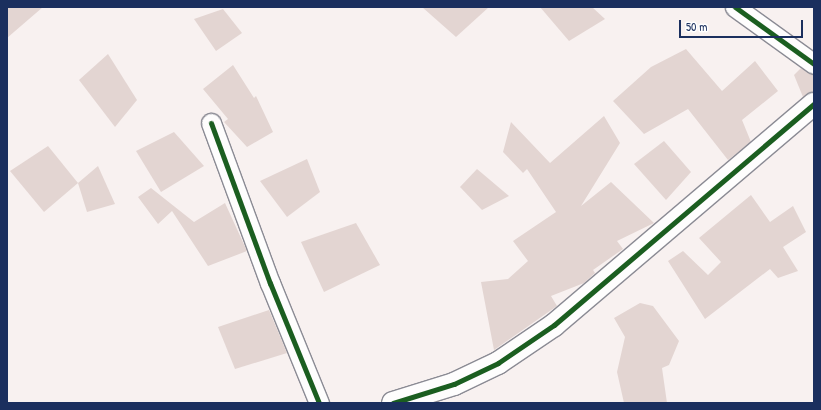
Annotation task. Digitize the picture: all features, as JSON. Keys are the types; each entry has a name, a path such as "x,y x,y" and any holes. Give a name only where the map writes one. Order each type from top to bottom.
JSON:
{"street":[{"path":"735,7 814,64"},
{"path":"393,403 454,384 498,363 549,329 814,104"},
{"path":"211,123 270,283 319,403"}],"building":[{"path":"7,7 43,7 7,38"},
{"path":"422,7 489,7 456,37"},
{"path":"540,7 592,7 605,19 569,41"},
{"path":"223,9 242,33 216,51 194,19"},
{"path":"686,49 722,91 755,61 778,91 742,120 751,142 728,160 688,109 644,134 613,101 651,67"},
{"path":"108,54 137,100 115,127 79,80"},
{"path":"233,65 254,98 256,96 273,132 247,147 224,122 228,119 203,89"},
{"path":"801,68 814,75 814,92 803,97 794,75"},
{"path":"604,116 620,143 581,206 611,182 654,223 617,241 623,249 593,270 595,273 584,283 551,296 557,306 494,350 481,282 508,279 528,261 513,241 556,212 527,169 523,173 503,152 511,122 550,163"},
{"path":"174,132 204,166 161,192 136,151"},
{"path":"664,141 691,172 666,200 634,164"},
{"path":"48,146 78,183 44,212 10,171"},
{"path":"307,159 320,192 287,217 260,181"},
{"path":"98,166 115,204 87,212 78,183"},
{"path":"477,169 509,196 482,210 460,187"},
{"path":"151,188 194,222 225,203 247,251 208,266 172,211 158,224 138,197"},
{"path":"751,195 770,222 793,206 806,232 783,247 798,271 778,278 770,269 705,319 668,261 683,251 708,275 721,262 699,238"},
{"path":"356,223 380,265 324,292 301,242"},
{"path":"640,303 653,306 679,341 669,365 662,368 667,403 624,403 617,372 625,337 614,318"},
{"path":"269,310 287,353 235,369 218,327"}],"cycle path":[{"path":"735,7 814,64"},
{"path":"393,403 454,384 498,363 554,325 814,104"},
{"path":"211,123 270,283 319,403"}]}
